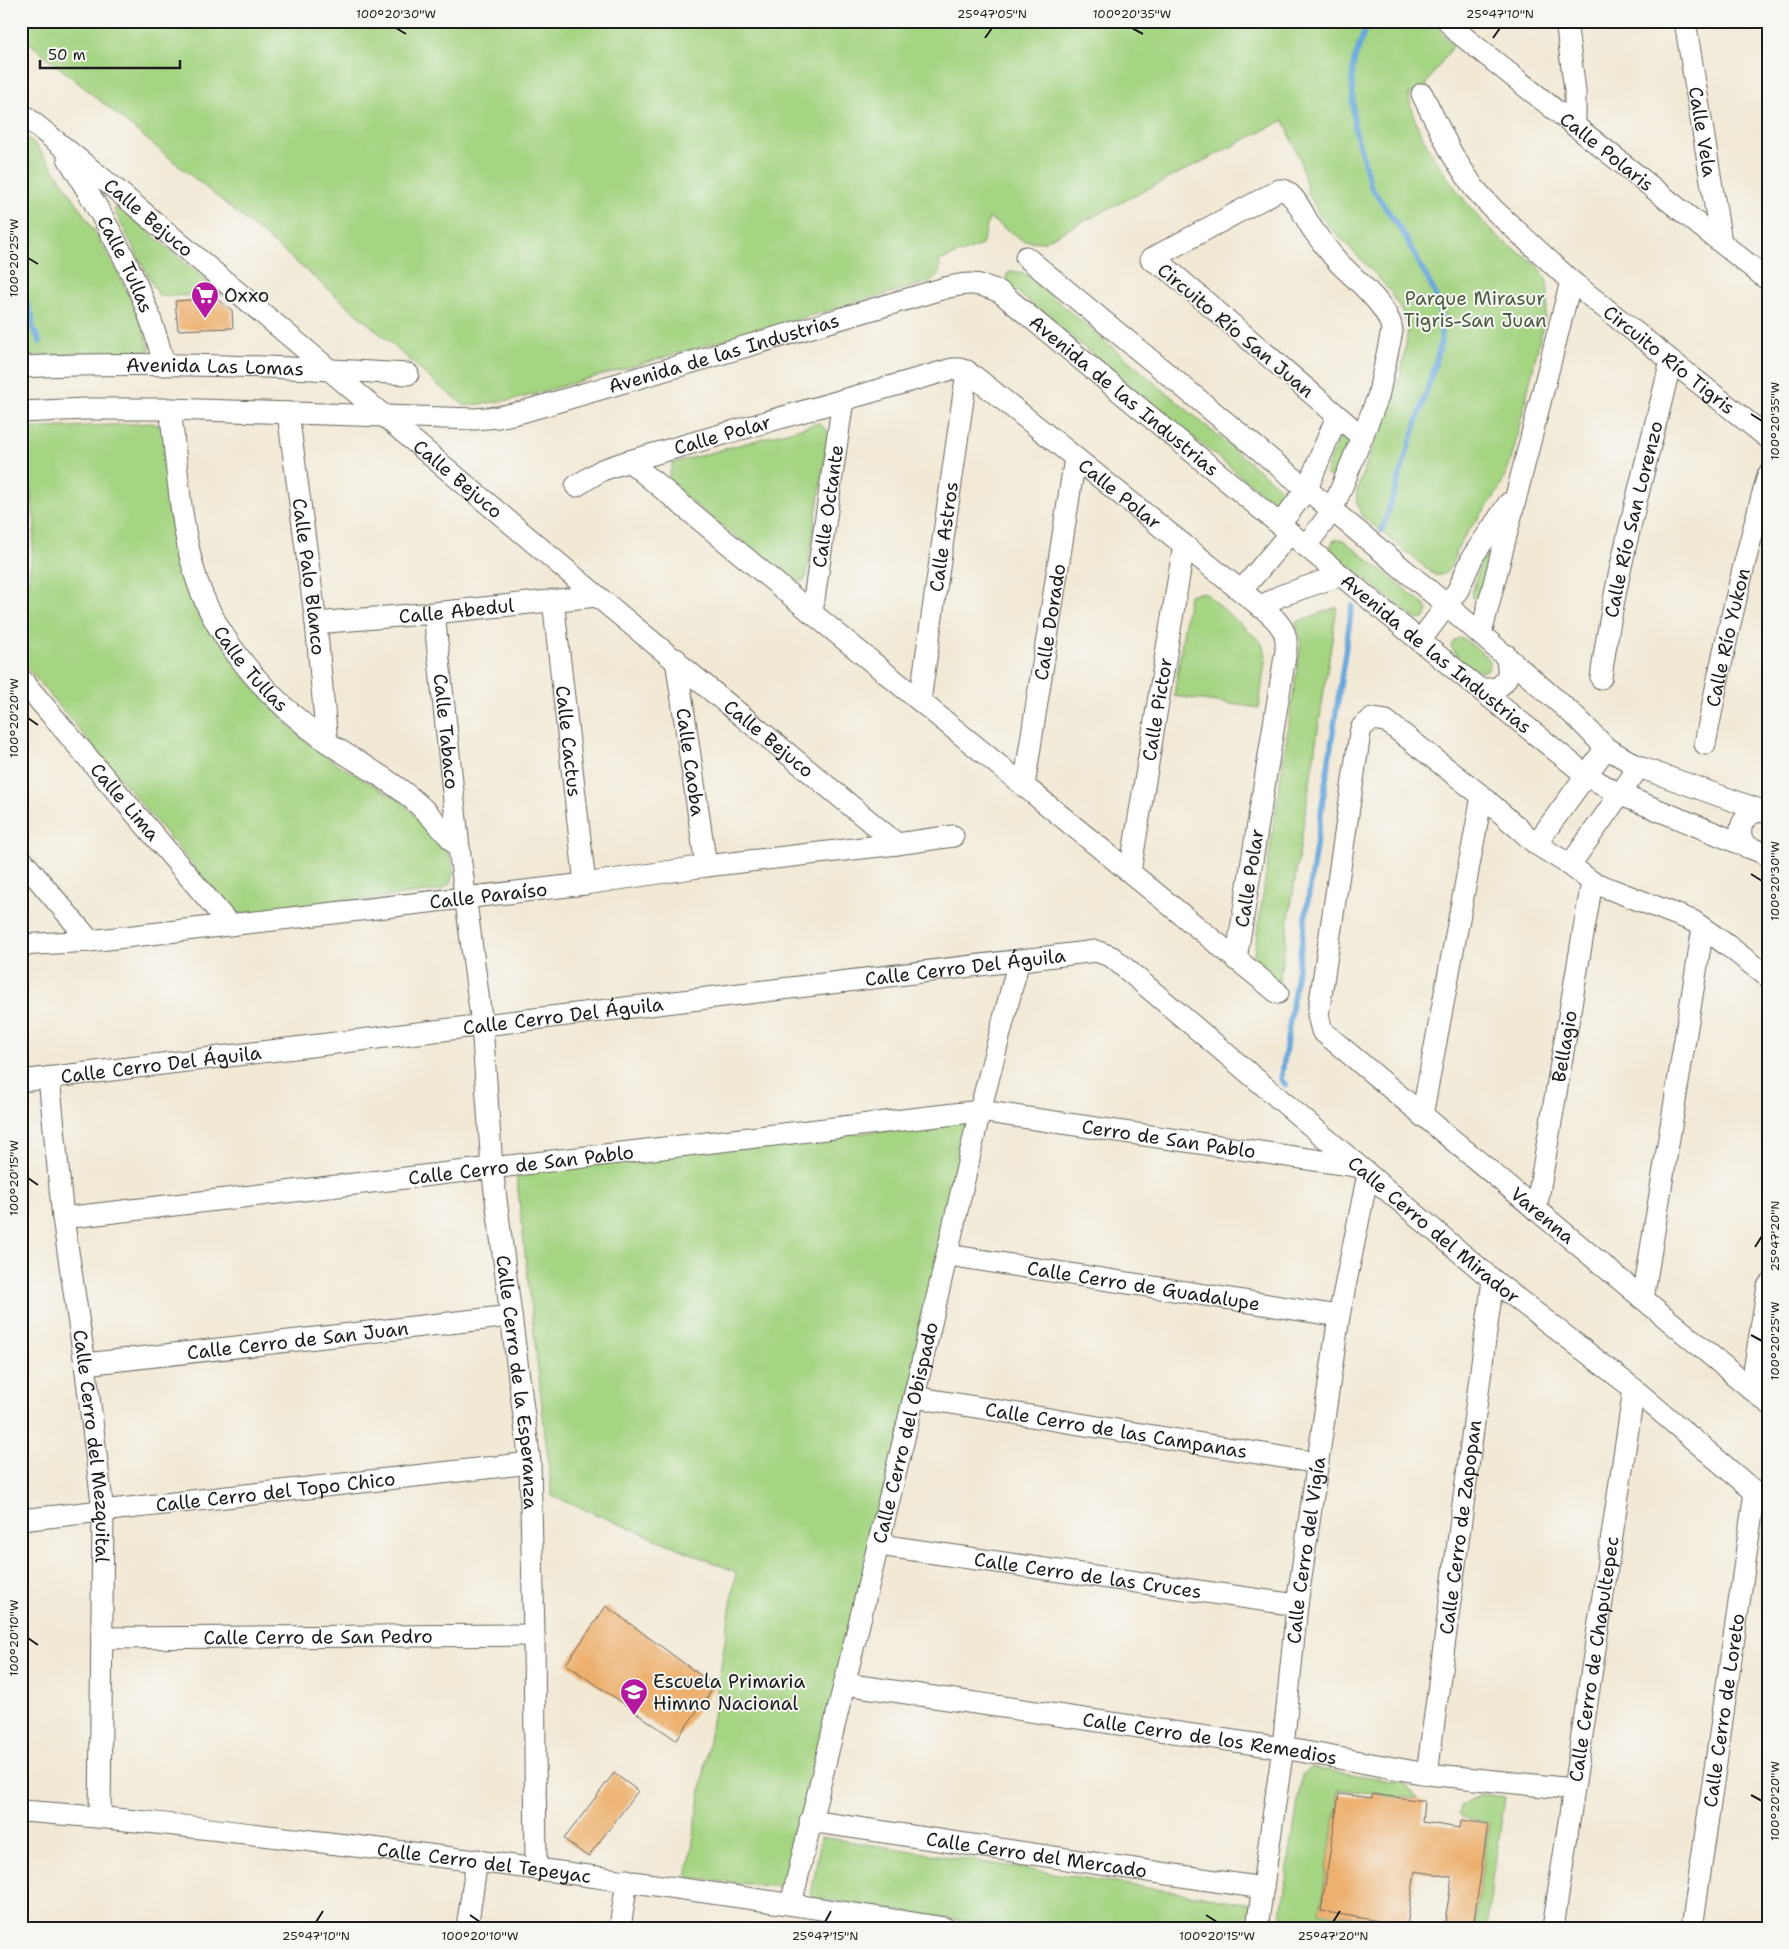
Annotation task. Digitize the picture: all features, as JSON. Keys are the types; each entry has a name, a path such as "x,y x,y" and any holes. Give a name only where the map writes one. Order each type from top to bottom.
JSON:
{"street":[{"name":"Calle Polaris","path":"1448,21 1455,30 1768,280"},
{"path":"1566,21 1575,91 1575,126"},
{"name":"Calle Vela","path":"1686,21 1721,242"},
{"name":"Circuito Río Tigris","path":"1422,94 1448,148 1474,188 1494,210 1571,281 1768,438"},
{"name":"Calle Bejuco","path":"21,112 387,417 597,596 676,659 897,844"},
{"name":"Calle Tullas","path":"60,144 138,286 150,317 164,365"},
{"name":"Circuito Río San Juan","path":"1292,534 1332,511 1362,437 1378,397 1392,331 1391,322 1368,292 1338,261 1318,236 1289,192 1284,190 1274,192 1151,259 1170,271 1362,437"},
{"name":"Avenida de las Industrias","path":"1026,257 1506,655 1578,719 1606,748 1639,767 1764,812"},
{"path":"1481,634 1571,281"},
{"name":"Avenida de las Industrias","path":"387,417 475,419 504,416 945,288 965,283 982,284 1000,292 1420,641 1586,775 1619,794 1768,855"},
{"name":"Calle Río San Lorenzo","path":"1601,678 1608,625 1622,562 1672,361"},
{"name":"Avenida Las Lomas","path":"21,367 164,365 408,374"},
{"name":"Calle Polar","path":"576,486 602,470 629,460 952,369 967,371 1241,591 1284,630 1286,650 1236,960"},
{"name":"Calle Astros","path":"920,701 967,371"},
{"name":"Calle Octante","path":"812,613 843,400"},
{"path":"21,412 85,409 170,409 387,417"},
{"name":"Calle Tullas","path":"170,409 185,527 193,568 203,598 223,633 254,675 279,702 327,742 385,778 408,795 459,848"},
{"name":"Calle Palo Blanco","path":"288,413 316,623 327,742"},
{"path":"1241,591 1292,534 1307,489 1337,416"},
{"name":"Calle Dorado","path":"1024,786 1076,458"},
{"name":"Calle Polar","path":"629,460 812,613 1278,994"},
{"name":"Calle Río Yukon","path":"1705,744 1751,537 1768,475"},
{"path":"1420,641 1448,606 1458,590 1472,556 1501,516 1518,488"},
{"name":"Calle Pictor","path":"1130,872 1184,545"},
{"path":"1260,607 1280,596 1341,575"},
{"name":"Calle Abedul","path":"316,623 597,596"},
{"name":"Calle Cactus","path":"553,600 585,884"},
{"name":"Calle Tabaco","path":"434,613 465,897"},
{"path":"1481,690 1498,688 1507,678 1509,673 1506,655"},
{"name":"Calle Caoba","path":"676,659 706,866"},
{"name":"Calle Lima","path":"21,679 230,925"},
{"name":"Varenna","path":"1482,796 1386,721 1372,720 1362,727 1318,1015 1319,1027 1422,1116 1768,1403"},
{"path":"1536,844 1606,748"},
{"path":"1570,865 1639,767"},
{"path":"1482,796 1536,844 1570,865 1592,882 1682,916 1727,944 1768,977"},
{"path":"1422,1116 1482,796"},
{"path":"1747,847 1742,842 1740,834 1741,824 1747,816 1754,812 1764,812"},
{"name":"Calle Paraíso","path":"21,945 90,941 585,884 706,866 953,836"},
{"path":"21,859 90,941"},
{"name":"Bellagio","path":"1536,1210 1592,882"},
{"name":"Calle Cerro de la Esperanza","path":"465,897 482,1025 492,1168 530,1463 536,1868"},
{"path":"1643,1299 1703,928"},
{"name":"Calle Cerro Del Águila","path":"21,1081 1019,960 1096,951 1104,953"},
{"name":"Calle Cerro del Mirador","path":"1104,953 1119,963 1493,1280 1634,1389 1761,1497"},
{"name":"Calle Cerro del Obispado","path":"791,1904 810,1821 846,1684 948,1255 980,1111 1019,960"},
{"name":"Calle Cerro del Mezquital","path":"49,1078 63,1218 84,1364 102,1511 100,1816"},
{"name":"Cerro de San Pablo","path":"980,1111 1362,1170"},
{"name":"Calle Cerro de San Pablo","path":"63,1218 980,1111"},
{"name":"Calle Cerro del Vigía","path":"1257,1928 1283,1748 1297,1605 1362,1170"},
{"name":"Calle Cerro de Guadalupe","path":"948,1255 1339,1316"},
{"name":"Calle Cerro de Zapopan","path":"1427,1774 1493,1280"},
{"path":"1751,1389 1768,1286"},
{"name":"Calle Cerro de San Juan","path":"84,1364 512,1316"},
{"name":"Calle Cerro de Chapultepec","path":"1553,1928 1634,1389"},
{"name":"Calle Cerro de las Campanas","path":"914,1397 1318,1463"},
{"name":"Calle Cerro del Topo Chico","path":"21,1520 530,1463"},
{"name":"Calle Cerro de Loreto","path":"1692,1928 1761,1497"},
{"name":"Calle Cerro de las Cruces","path":"879,1545 1297,1605"},
{"name":"Calle Cerro de San Pedro","path":"102,1638 534,1635"},
{"name":"Calle Cerro de los Remedios","path":"846,1684 1283,1748 1427,1774 1574,1789"},
{"name":"Calle Cerro del Tepeyac","path":"21,1811 100,1816 477,1860 627,1880 945,1928"},
{"name":"Calle Cerro del Mercado","path":"810,1821 1263,1888"},
{"path":"468,1928 477,1860"},
{"path":"620,1928 627,1880"}],"green space":[{"name":"Parque Mirasur Tigris-San Juan","path":"21,21 1437,21 1442,34 1453,46 1426,84 1428,86 1409,94 1412,111 1419,130 1443,171 1472,210 1499,238 1538,267 1542,271 1547,284 1547,308 1516,442 1503,482 1460,543 1452,565 1446,573 1435,575 1363,517 1358,508 1356,496 1359,483 1401,374 1408,330 1406,320 1392,294 1320,217 1308,192 1300,160 1284,120 1043,242 1024,241 989,218 982,245 939,261 939,272 932,281 517,399 465,406 434,382 282,250 21,36"},
{"path":"21,133 35,144 42,153 96,234 134,304 147,338 149,351 21,356"},
{"path":"117,207 123,210 223,295 159,296 115,212 114,208"},
{"path":"1011,271 1024,273 1280,488 1283,495 1281,499 1277,502 1271,501 1010,286 1006,279 1007,274"},
{"path":"153,423 166,429 185,550 244,676 297,734 337,764 404,803 451,858 454,872 450,883 442,890 250,914 236,913 227,906 24,664 21,650 35,525 31,491 21,477 21,429"},
{"path":"819,423 829,432 806,579 795,584 667,482 673,463"},
{"path":"1342,437 1347,438 1348,442 1334,476 1330,478 1326,471 1339,439"},
{"path":"1343,540 1425,605 1428,610 1425,618 1420,620 1414,618 1334,554 1331,546 1333,541"},
{"path":"1485,558 1490,561 1480,599 1477,600 1472,598 1472,594 1481,560"},
{"path":"1204,592 1261,642 1266,654 1259,708 1174,696 1189,595"},
{"path":"1337,607 1279,983 1253,961 1301,643 1296,622"},
{"path":"1464,639 1487,657 1490,665 1487,670 1481,672 1476,670 1458,656 1451,645 1454,640"},
{"path":"978,1120 789,1888 687,1878 736,1572 552,1496 516,1172"},
{"path":"1310,1768 1404,1782 1418,1799 1339,1789 1320,1912 1416,1928 1279,1928 1302,1774"},
{"path":"1483,1794 1505,1797 1486,1928 1474,1928 1489,1823 1462,1818 1459,1815 1460,1806"},
{"path":"821,1837 1252,1904 1248,1928 1009,1928 811,1897"}],"building":[{"name":"Oxxo","path":"215,298 232,310 233,328 178,330 175,301"},
{"path":"606,1606 715,1686 676,1740 566,1664"},
{"path":"614,1773 638,1791 588,1857 564,1839"},
{"path":"1339,1794 1372,1798 1372,1794 1424,1801 1422,1822 1460,1828 1461,1820 1488,1824 1473,1928 1444,1928 1452,1877 1415,1871 1407,1926 1321,1911"}],"waterway":[{"path":"1368,21 1354,61 1352,80 1354,125 1371,187 1403,233 1434,291 1441,323 1441,342 1436,362 1382,531"},
{"path":"21,275 24,281 24,295 32,316 33,328 40,342"},
{"path":"1286,1085 1281,1080 1352,606"}],"place":[{"name":"Oxxo","path":"205,319"},
{"name":"Escuela Primaria Himno Nacional","path":"634,1716"}]}
